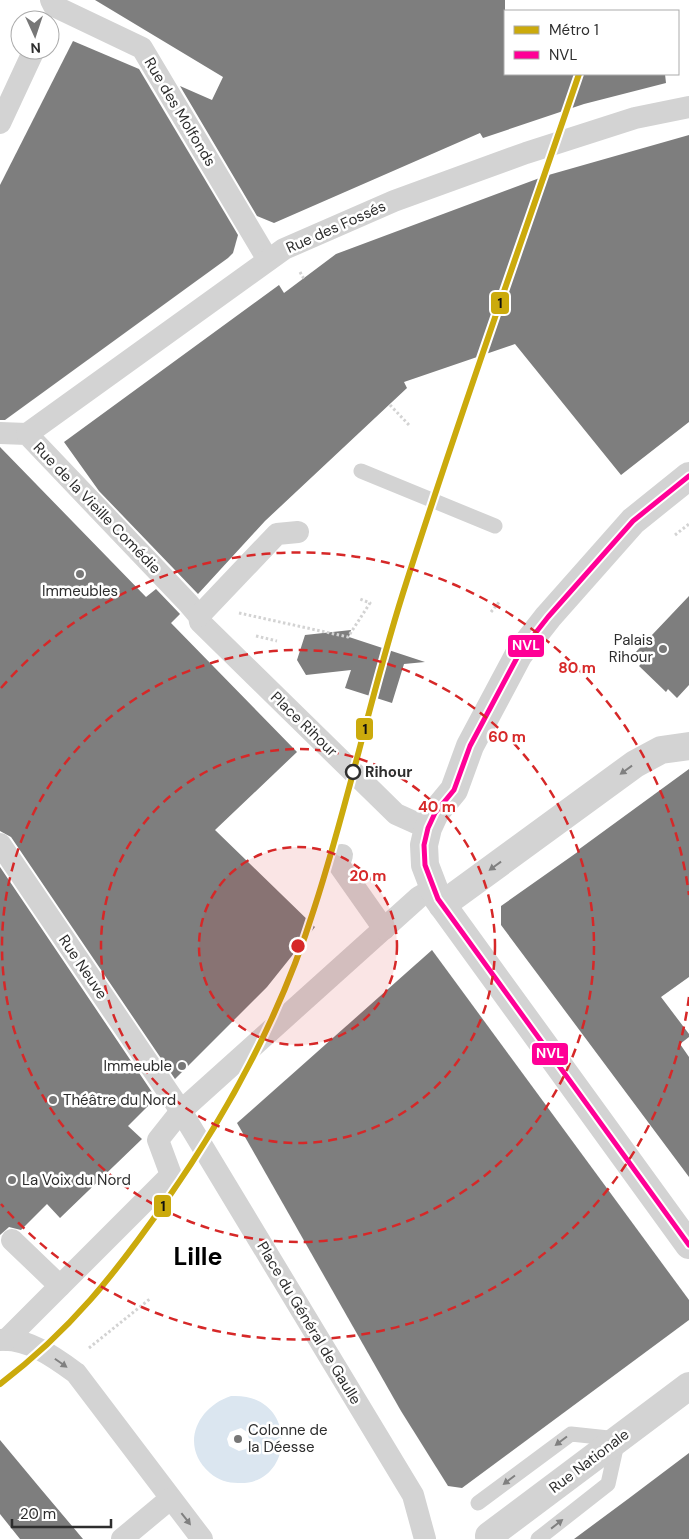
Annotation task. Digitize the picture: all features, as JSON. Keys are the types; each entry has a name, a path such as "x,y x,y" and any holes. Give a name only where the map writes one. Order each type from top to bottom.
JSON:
{"street":[{"name":"Rue des Molfonds","path":"53,7 142,48 268,260"},
{"path":"0,123 29,60"},
{"name":"Rue des Fossés","path":"27,434 284,249 394,201 526,153 626,121 689,107"},
{"name":"Rue de la Vieille Comédie","path":"0,433 27,434 195,613"},
{"path":"689,477 633,521 526,644 491,706 466,756 454,790 432,819 426,835 425,865 438,897 461,933 689,1245"},
{"path":"195,613 277,534 298,532"},
{"name":"Place Rihour","path":"195,613 396,814 416,823"},
{"path":"3,1340 171,1175 158,1140 181,1111 419,897 438,897 635,764 661,750 689,746"},
{"name":"Rue Neuve","path":"0,844 165,1090"},
{"path":"342,855 339,865 384,929"},
{"name":"Place du Général de Gaulle","path":"165,1090 181,1111 413,1495 425,1539"},
{"path":"12,1240 60,1286"},
{"path":"3,1340 24,1343 66,1366 76,1374 202,1539"},
{"name":"Rue Nationale","path":"487,1537 689,1386"},
{"path":"122,1539 170,1499"}],"lane":[{"path":"361,471 496,526"},
{"path":"478,1503 571,1434 618,1439 608,1484 538,1539"}],"path":[{"path":"390,404 409,425"},
{"path":"675,535 689,524"},
{"path":"195,613 214,608 348,637 370,602 360,599"},
{"path":"491,612 500,601"},
{"path":"66,1366 151,1298"}],"shaded area":[{"path":"231,1396 253,1399 269,1408 278,1423 282,1439 279,1456 271,1470 257,1480 238,1483 216,1478 201,1462 195,1451 196,1428 201,1418 219,1401","holes":["241,1428 247,1432 250,1442 246,1449 239,1451 229,1446 227,1439 230,1432"]}],"building":[{"path":"95,0 505,0 504,75 665,75 666,83 584,104 483,138 480,133 274,223 257,216 180,86 212,100 223,77"},
{"path":"73,41 139,69 238,235 233,253 228,258 5,420 0,420 0,185"},
{"path":"689,135 689,422 621,475 515,344 404,382 407,388 265,521 198,594 99,491 64,442 279,285 284,293 336,254 545,176"},
{"path":"0,447 146,597 156,589 180,614 171,623 297,752 215,830 315,927 267,987 175,1079 11,837 0,831"},
{"name":"Palais Rihour","path":"689,596 689,685 677,698 668,689 666,692 639,666 641,664 633,655"},
{"path":"351,630 349,637 425,662 404,664 392,703 345,688 351,670 306,675 297,660 305,635"},
{"path":"689,769 689,977 661,997 689,1034 689,1037 680,1044 689,1057 689,1177 501,925 501,906"},
{"path":"0,867 156,1098 128,1126 142,1139 60,1218 47,1204 21,1230 9,1227 0,1235"},
{"path":"432,950 689,1300 689,1320 462,1488 448,1486 401,1411 237,1123"},
{"path":"0,1440 83,1539 20,1539 0,1514"},
{"path":"689,1453 689,1539 574,1539 628,1499"}],"metro line":[{"name":"1","path":"0,1384 25,1364 70,1322 129,1253 189,1167 232,1097 286,987 314,909 338,830 403,593 467,398 579,75"}],"transit line":[{"name":"NVL","path":"689,476 633,521 548,617 519,654 470,746 454,790 435,813 428,828 424,845 425,865 438,899 689,1245"}],"place":[{"name":"Immeubles","path":"80,574"},
{"name":"Palais Rihour","path":"663,649"},
{"name":"Rihour","path":"353,772"},
{"name":"Immeuble","path":"182,1066"},
{"name":"Théâtre du Nord","path":"53,1100"},
{"name":"La Voix du Nord","path":"12,1180"},
{"name":"Colonne de la Déesse","path":"238,1439"}],"district":[{"name":"Lille","path":"198,1256"}]}
